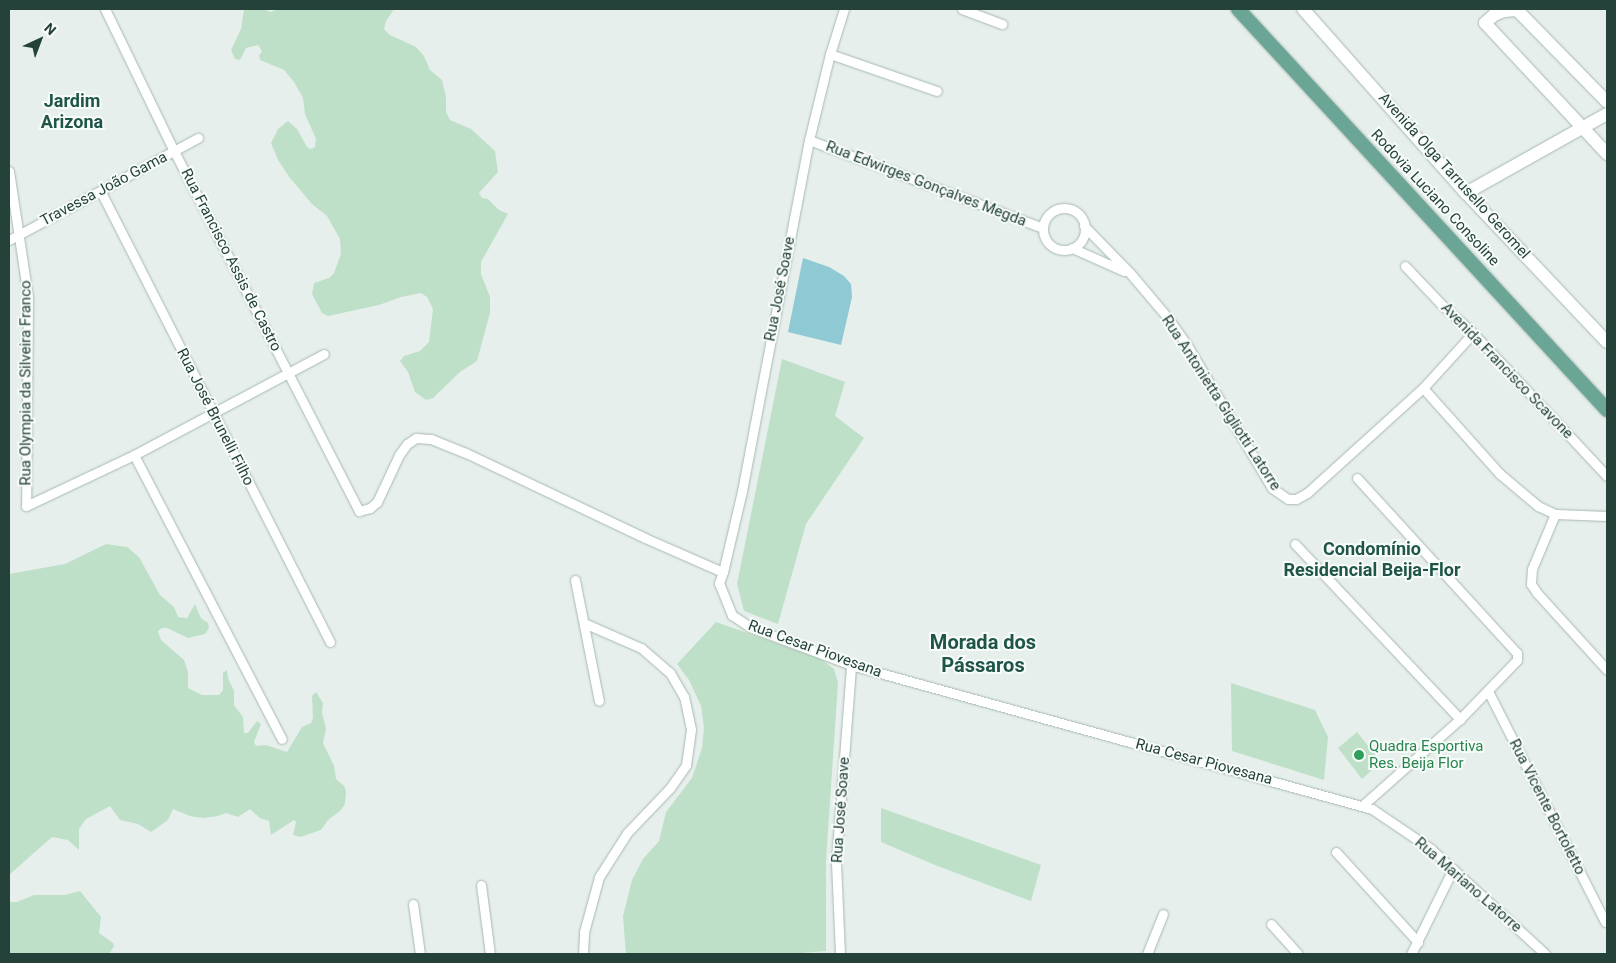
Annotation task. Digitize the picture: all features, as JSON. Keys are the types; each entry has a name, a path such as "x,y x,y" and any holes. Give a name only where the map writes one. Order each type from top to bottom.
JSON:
{"main road":[{"name":"Rodovia Luciano Consoline","path":"1238,9 1607,410"}],"street":[{"name":"Rua Francisco Assis de Castro","path":"105,9 174,151 359,511 370,508 377,502 399,455 407,444 416,438 431,439 466,453 645,538 723,572"},
{"name":"Rua José Soave","path":"723,572 742,490 809,140 830,54 844,9"},
{"path":"962,9 1002,24"},
{"name":"Avenida Olga Tarrusello Geromel","path":"1303,9 1466,193 1607,342"},
{"path":"1607,102 1516,10 1504,11 1491,16 1607,154"},
{"path":"830,54 937,91"},
{"path":"1466,193 1607,114"},
{"name":"Travessa João Gama","path":"9,240 198,138"},
{"name":"Rua Edwirges Gonçalves Megda","path":"809,140 1043,228"},
{"name":"Rua Olympia da Silveira Franco","path":"9,171 28,296 26,506 134,455"},
{"name":"Rua José Brunelli Filho","path":"100,192 330,642"},
{"path":"1084,226 1082,239 1072,248 1065,250 1052,246 1044,235 1043,228 1048,216 1059,209 1073,210 1082,220 1084,226 1130,273"},
{"path":"1072,248 1130,273"},
{"name":"Avenida Francisco Scavone","path":"1405,266 1443,306 1474,333 1607,476"},
{"name":"Rua Antonietta Gigliotti Latorre","path":"1130,273 1168,318 1188,347 1272,488 1288,499 1296,499 1307,493 1422,388 1474,333"},
{"path":"282,739 134,455 324,354"},
{"path":"1422,388 1513,487 1538,506 1555,514 1607,516"},
{"path":"1357,478 1517,653 1517,660 1460,719 1362,806"},
{"path":"1555,514 1532,569 1531,584 1537,594 1607,670"},
{"path":"1295,544 1460,719"},
{"name":"Rua Cesar Piovesana","path":"723,572 719,583 732,615 750,627 851,665 1362,806"},
{"path":"575,580 599,701"},
{"path":"583,954 584,932 599,877 626,833 670,788 686,765 691,729 684,697 670,673 641,648 584,623"},
{"name":"Rua José Soave","path":"840,954 836,862 851,665"},
{"name":"Rua Vicente Bortoletto","path":"1488,691 1605,922"},
{"name":"Rua Mariano Latorre","path":"1362,806 1372,809 1400,827 1453,868 1545,954"},
{"path":"1336,852 1418,942"},
{"path":"1411,954 1453,868"},
{"path":"481,885 490,954"},
{"path":"413,904 420,954"},
{"path":"1147,954 1163,914"},
{"path":"1271,924 1298,954"}],"green space":[{"path":"244,9 263,9 271,12 278,9 394,9 386,21 384,29 390,35 416,47 424,56 430,70 442,80 446,97 446,112 450,120 471,129 495,151 498,172 479,193 482,198 488,199 499,210 508,214 481,262 481,274 490,297 490,313 477,361 460,372 433,398 426,400 415,392 408,372 400,361 404,356 420,351 429,342 433,309 427,297 421,293 401,297 379,305 328,316 322,313 312,294 314,283 329,278 334,273 341,254 340,239 327,216 312,204 290,178 278,160 271,143 278,129 288,121 297,129 307,147 311,149 315,147 316,139 305,114 303,98 294,82 284,70 260,60 259,56 262,51 258,45 246,48 240,60 235,59 231,50 241,29"},
{"path":"782,359 845,382 835,416 864,438 806,524 778,624 744,611 737,584"},
{"path":"106,544 127,547 139,557 160,595 174,607 178,617 187,618 195,604 201,618 208,623 209,628 205,634 188,638 167,628 162,628 158,631 161,640 184,660 188,672 188,688 202,695 219,695 223,690 223,673 227,670 228,678 234,691 234,705 243,717 244,733 248,733 257,721 261,724 254,742 256,746 266,745 287,752 302,727 311,723 313,718 312,696 316,692 323,703 322,713 326,728 323,743 334,766 336,779 344,786 346,791 345,804 340,811 328,820 321,830 300,837 293,835 296,822 294,820 271,835 269,821 260,818 250,809 238,817 226,813 203,818 190,816 173,809 168,820 151,832 138,824 120,820 110,806 86,819 79,829 79,850 68,840 52,837 9,875 9,574 65,564"},
{"path":"716,622 819,658 834,669 838,683 826,861 826,951 789,954 626,954 623,916 632,880 643,859 659,841 666,812 692,778 702,748 704,727 701,706 689,680 677,664"},
{"path":"1231,683 1315,710 1328,737 1324,780 1232,751"},
{"name":"Quadra Esportiva Res. Beija Flor","path":"1357,732 1381,762 1362,779 1338,748"},
{"path":"881,808 1041,865 1031,901 935,865 881,842"},
{"path":"80,891 101,917 99,933 113,943 114,946 109,954 9,954 9,902 17,902 34,895 65,895"}],"water":[{"path":"803,258 829,267 844,276 851,284 852,297 841,345 788,332"}],"place":[{"name":"Quadra Esportiva Res. Beija Flor","path":"1359,755"}],"district":[{"name":"Jardim Arizona","path":"72,112"},
{"name":"Condomínio Residencial Beija-Flor","path":"1372,560"},
{"name":"Morada dos Pássaros","path":"983,654"}]}
